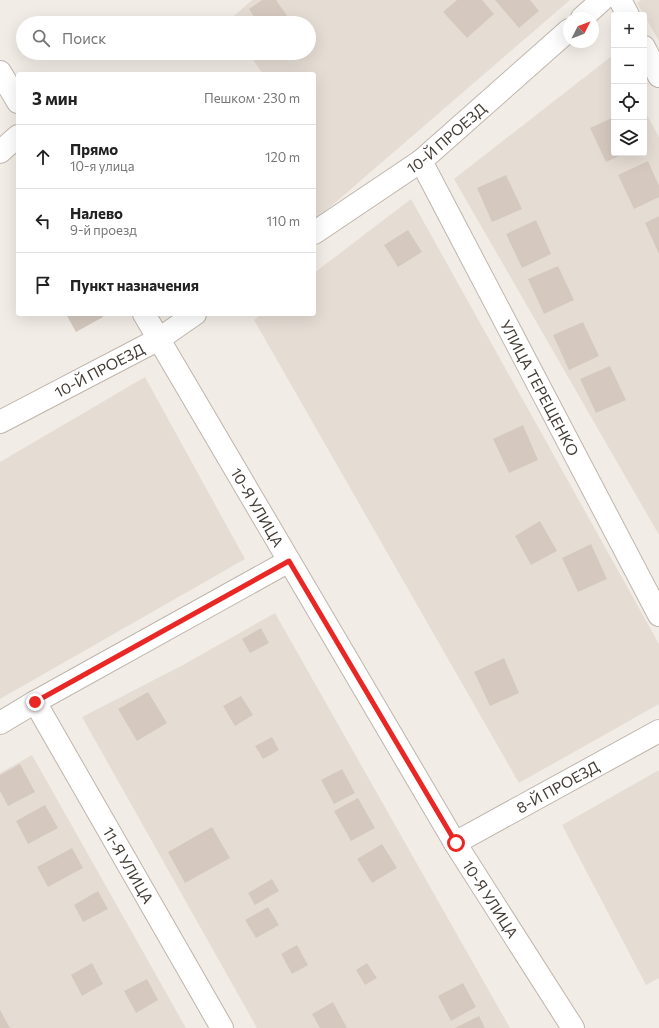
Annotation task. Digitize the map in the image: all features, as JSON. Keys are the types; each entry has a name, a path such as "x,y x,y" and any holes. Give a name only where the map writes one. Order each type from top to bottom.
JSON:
{"street":[{"path":"589,12 602,0"},
{"path":"620,0 626,12"},
{"name":"10-Й ПРОЕЗД","path":"316,232 421,161 563,35"},
{"path":"645,48 659,76"},
{"path":"0,72 16,99"},
{"path":"0,152 16,138"},
{"name":"УЛИЦА ТЕРЕЩЕНКО","path":"421,161 659,615"},
{"name":"10-Я УЛИЦА","path":"145,316 456,843 572,1028"},
{"name":"10-Й ПРОЕЗД","path":"0,422 159,339 193,316"},
{"path":"0,723 35,702 289,561"},
{"name":"11-Я УЛИЦА","path":"35,702 222,1028"},
{"name":"8-Й ПРОЕЗД","path":"456,843 659,731"}],"shaded area":[{"path":"252,0 570,0 316,218 316,72 262,72 253,60 316,60 316,16 234,16"},
{"path":"641,0 659,0 659,41 647,20 647,12 642,12 637,3"},
{"path":"611,57 611,156 647,156 647,115 659,137 659,535 454,179"},
{"path":"411,199 659,644 659,704 519,783 254,320 259,316 316,316 316,271"},
{"path":"145,377 245,559 0,699 0,462"},
{"path":"275,613 510,1028 257,1028 82,717 183,665"},
{"path":"32,755 186,1028 0,1028 0,773"},
{"path":"659,770 659,978 646,985 562,825"}],"building":[{"path":"262,0 276,0 287,16 254,16 249,9"},
{"path":"457,0 482,0 494,14 467,38 443,12"},
{"path":"495,0 530,0 539,11 519,28"},
{"path":"611,118 611,156 619,156 606,162 590,128"},
{"path":"648,161 659,186 659,197 634,209 618,175"},
{"path":"506,175 522,209 492,222 477,188"},
{"path":"659,216 659,254 645,223"},
{"path":"536,220 551,254 522,268 506,234"},
{"path":"408,230 422,252 398,267 384,245"},
{"path":"558,266 574,300 544,314 528,279"},
{"path":"67,316 103,317 76,332"},
{"path":"583,322 599,356 569,370 553,335"},
{"path":"610,366 626,400 596,413 580,379"},
{"path":"523,425 538,460 509,473 493,439"},
{"path":"540,521 557,551 531,565 515,536"},
{"path":"591,544 607,579 578,592 562,558"},
{"path":"261,628 269,643 250,653 242,639"},
{"path":"504,658 519,693 490,706 474,672"},
{"path":"148,692 167,723 137,741 118,709"},
{"path":"241,696 253,715 235,726 223,706"},
{"path":"272,737 279,750 263,759 255,746"},
{"path":"20,764 35,792 8,806 0,791 0,775"},
{"path":"342,769 355,793 334,804 321,780"},
{"path":"358,798 375,828 351,841 334,811"},
{"path":"45,805 58,828 28,844 16,821"},
{"path":"212,827 230,858 185,883 168,852"},
{"path":"382,844 397,868 372,883 357,859"},
{"path":"72,848 83,868 48,887 37,867"},
{"path":"272,879 279,891 255,905 248,893"},
{"path":"98,891 108,909 83,922 74,905"},
{"path":"268,907 279,925 256,938 245,920"},
{"path":"297,945 308,965 292,974 281,954"},
{"path":"92,963 103,984 82,996 71,975"},
{"path":"367,963 377,978 365,985 356,970"},
{"path":"147,979 158,1000 136,1013 124,991"},
{"path":"463,983 476,1007 451,1021 438,996"},
{"path":"333,1002 347,1028 320,1028 312,1014"},
{"path":"0,1010 10,1028 0,1028"},
{"path":"479,1016 485,1028 455,1028"}],"route":[{"path":"35,702 289,561 456,843"}]}
